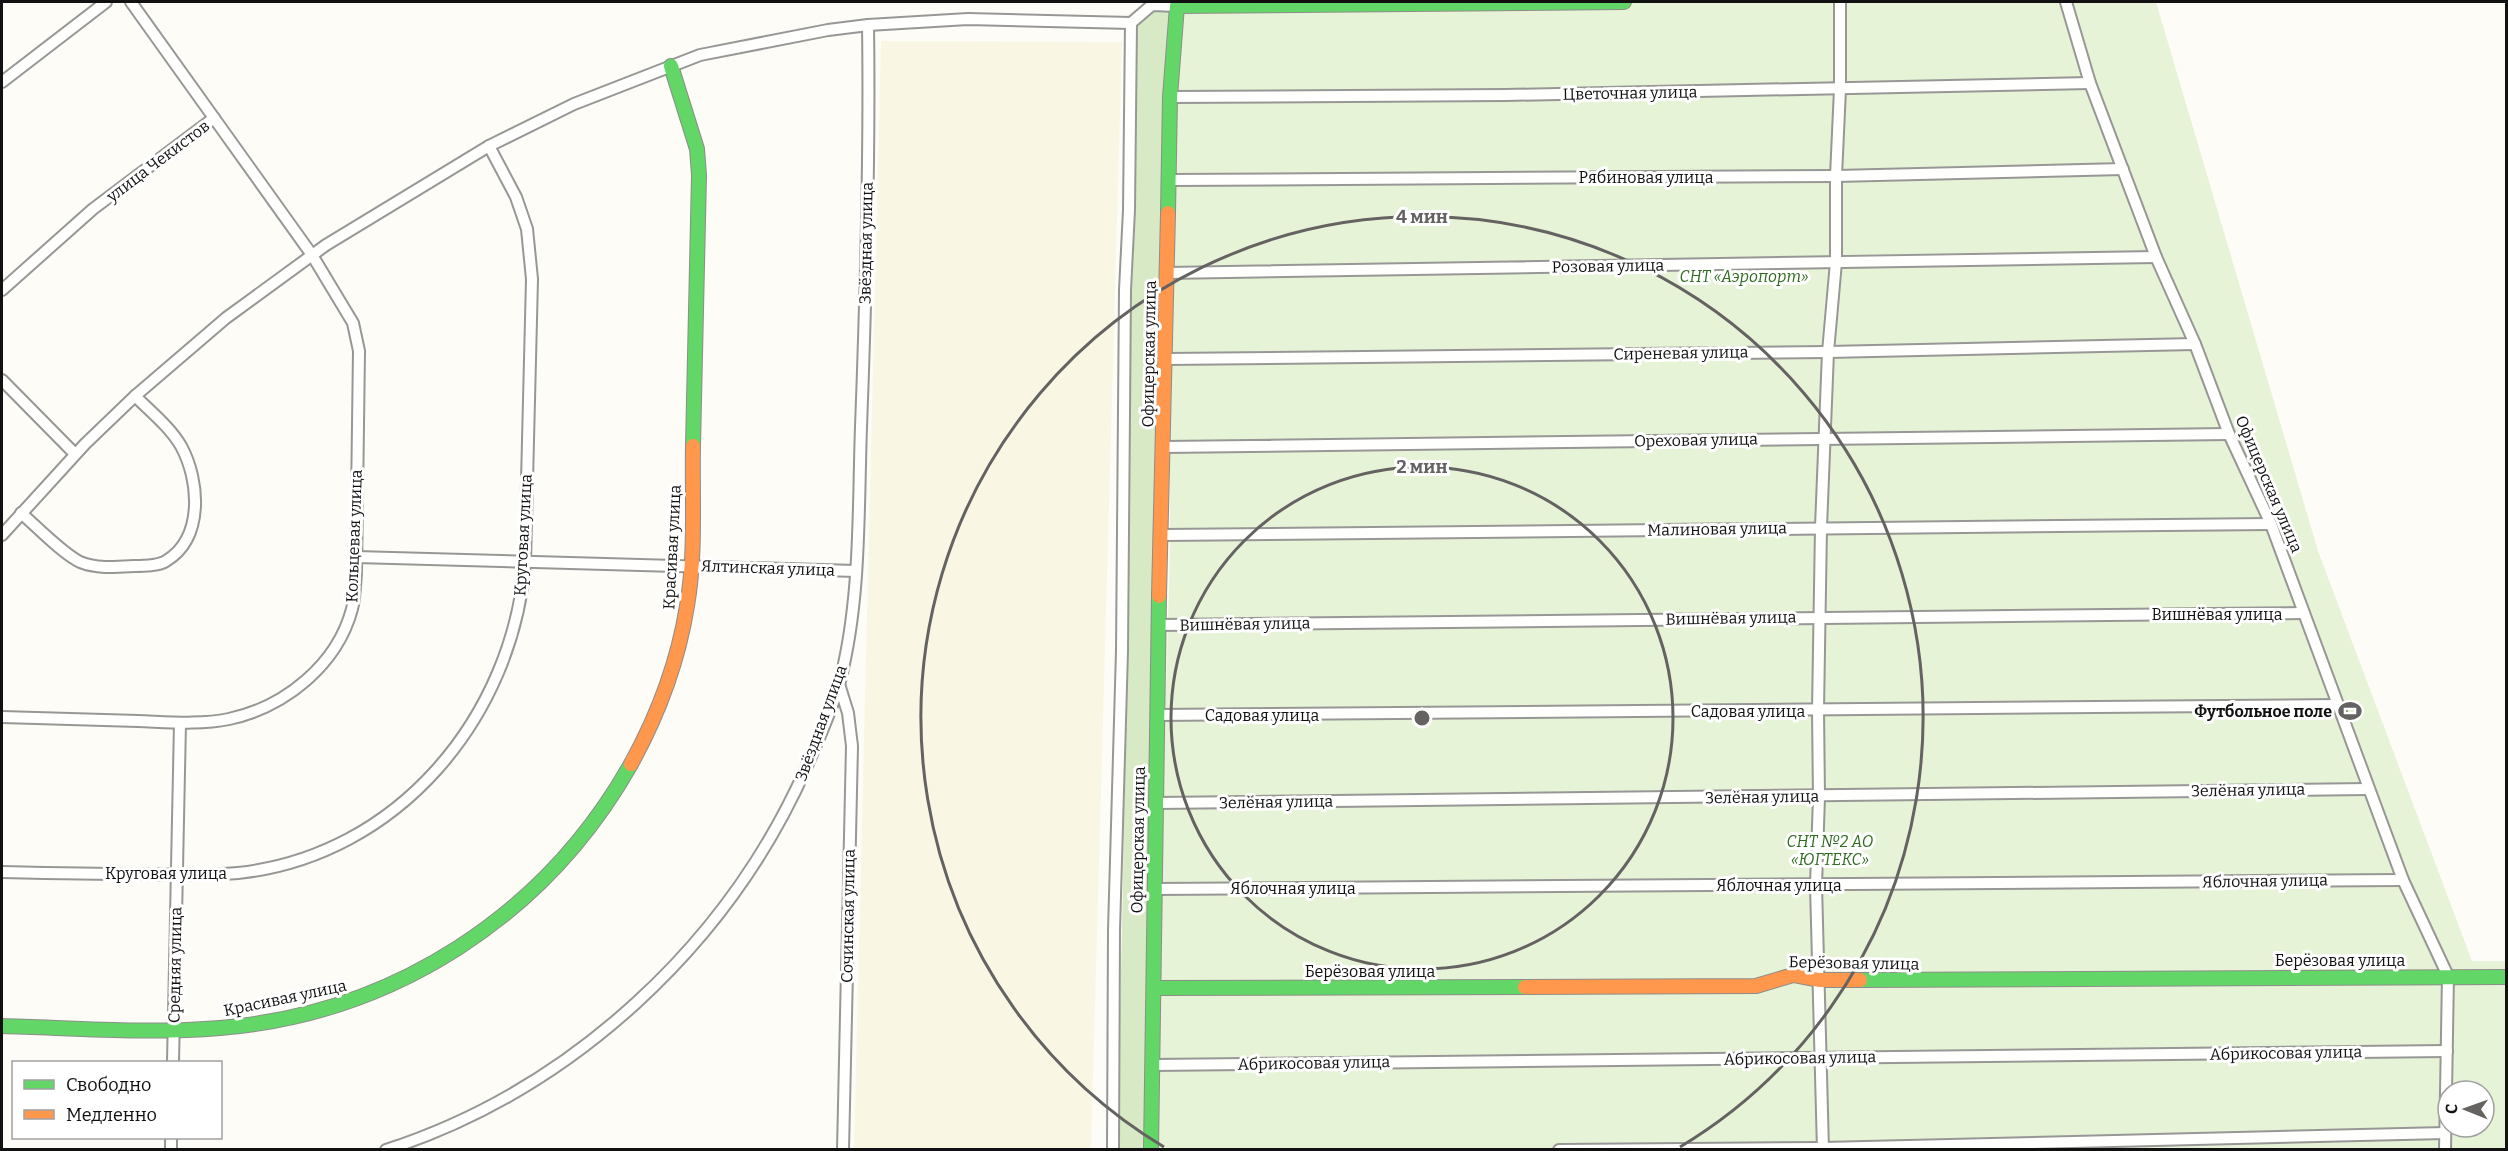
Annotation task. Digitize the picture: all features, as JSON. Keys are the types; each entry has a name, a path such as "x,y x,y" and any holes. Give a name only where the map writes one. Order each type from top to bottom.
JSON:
{"street":[{"path":"2,82 106,2"},
{"path":"131,2 214,118"},
{"path":"2,535 75,454 135,396 226,318 326,245 489,146 574,104 700,55 828,30 868,25 968,19 1131,23 1152,5 1624,2"},
{"path":"1823,1149 1816,885 1819,796 1819,618 1828,352 1836,262 1840,2"},
{"name":"Офицерская улица","path":"2066,2 2090,83 2156,257 2195,345 2229,434 2271,524 2403,880 2448,976"},
{"name":"Офицерская улица","path":"1151,1149 1155,803 1170,97 1177,6"},
{"path":"1113,1149 1114,930 1122,651 1125,290 1129,210 1131,23"},
{"name":"Звёздная улица","path":"386,1149 421,1138 479,1112 526,1086 619,1018 682,959 731,900 758,860 796,791 839,684 851,630 856,571 864,344 868,25"},
{"name":"Красивая улица","path":"2,1026 214,1029 274,1020 339,1006 367,996 431,966 468,944 537,887 575,846 598,816 624,777 653,720 671,675 687,609 691,566 699,176 697,149 671,66"},
{"name":"Цветочная улица","path":"1170,97 1506,95 2090,83"},
{"name":"улица Чекистов","path":"2,290 93,209 214,118 312,255"},
{"name":"Круговая улица","path":"2,872 176,875 239,873 272,867 308,856 340,843 404,802 432,776 473,724 513,635 523,589 525,562 532,279 527,229 516,196 489,146"},
{"name":"Рябиновая улица","path":"1169,180 1836,176 2123,169"},
{"name":"Кольцевая улица","path":"2,717 180,723 228,719 249,713 292,692 330,655 342,635 352,608 356,557 357,336 353,323 312,255"},
{"name":"Розовая улица","path":"1167,273 2156,257"},
{"name":"Сиреневая улица","path":"1166,359 1828,352 2195,345"},
{"path":"2,380 75,454"},
{"path":"21,513 78,561 97,566 141,566 164,562 184,546 194,512 191,467 174,435 135,396"},
{"name":"Ореховая улица","path":"1164,447 2229,434"},
{"name":"Малиновая улица","path":"1162,535 2271,524"},
{"name":"Ялтинская улица","path":"356,557 856,571"},
{"name":"Вишнёвая улица","path":"1159,625 2303,614"},
{"name":"Сочинская улица","path":"839,684 848,713 852,746 843,1149"},
{"name":"Садовая улица","path":"1157,716 2338,705"},
{"name":"Средняя улица","path":"173,1061 180,723"},
{"name":"Зелёная улица","path":"1155,803 2368,789"},
{"name":"Яблочная улица","path":"1154,889 2403,880"},
{"name":"Берёзовая улица","path":"1154,988 1756,986 1793,975 1819,980 2506,977"},
{"path":"2446,1079 2448,976"},
{"name":"Абрикосовая улица","path":"1153,1065 2446,1051"},
{"path":"1559,1149 1823,1149 2436,1133"}],"shaded area":[{"path":"881,41 1122,42 1091,1149 854,1149"}],"green space":[{"path":"1179,2 2156,2 2318,551 2472,961 2506,961 2506,1149 1153,1150 1170,551 1170,97"},
{"path":"1170,7 1144,1149 1117,1150 1135,14"}],"traffic: fast":[{"path":"1168,213 1170,97 1177,6 1624,2"},
{"path":"671,66 697,149 699,175 693,446"},
{"path":"1151,1150 1159,596"},
{"path":"2,1026 138,1031 220,1028 284,1019 345,1002 403,978 458,948 509,911 555,867 596,818 631,764"},
{"path":"1860,980 2506,977"},
{"path":"1154,988 1525,987"}],"traffic: slow":[{"path":"1159,596 1168,213"},
{"path":"631,764 666,688 683,627 692,567 693,446"},
{"path":"1525,987 1756,986 1793,975 1819,980 1860,980"}],"place":[{"name":"Футбольное поле","path":"2350,711"}],"park label":[{"name":"СНТ «Аэропорт»","path":"1744,276"},
{"name":"СНТ №2 АО «ЮГТЕКС»","path":"1830,850"}]}
